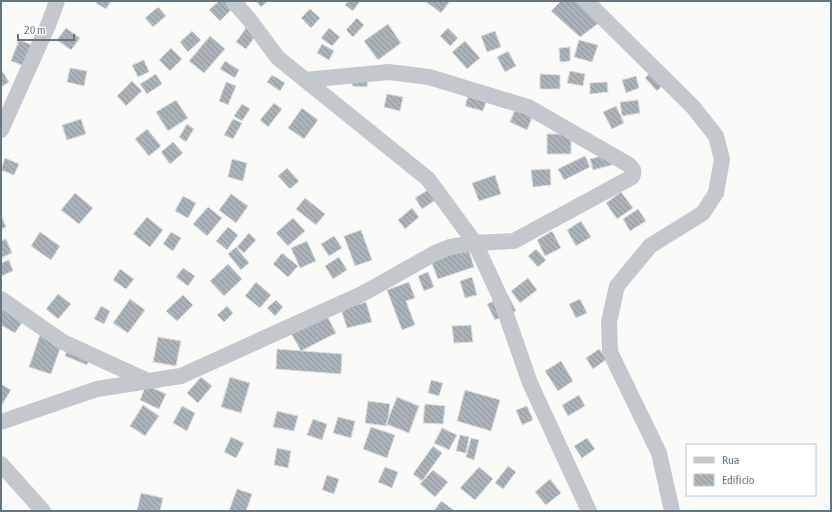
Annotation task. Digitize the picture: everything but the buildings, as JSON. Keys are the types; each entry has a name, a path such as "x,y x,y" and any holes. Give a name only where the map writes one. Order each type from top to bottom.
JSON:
{"street":[{"path":"1,130 49,23 57,1"},
{"path":"233,1 249,19 278,58 428,179 476,243 500,297 530,383 589,511"},
{"path":"586,1 693,107 716,136 722,159 716,193 703,213 650,246 618,286 609,322 610,352 659,453 672,511"},
{"path":"1,422 97,389 181,376 364,293 435,253 450,247 476,243 514,241 632,177 634,170 629,165 528,107 429,77 389,72 305,80"},
{"path":"1,299 63,342 148,381"},
{"path":"1,464 42,511"}]}
